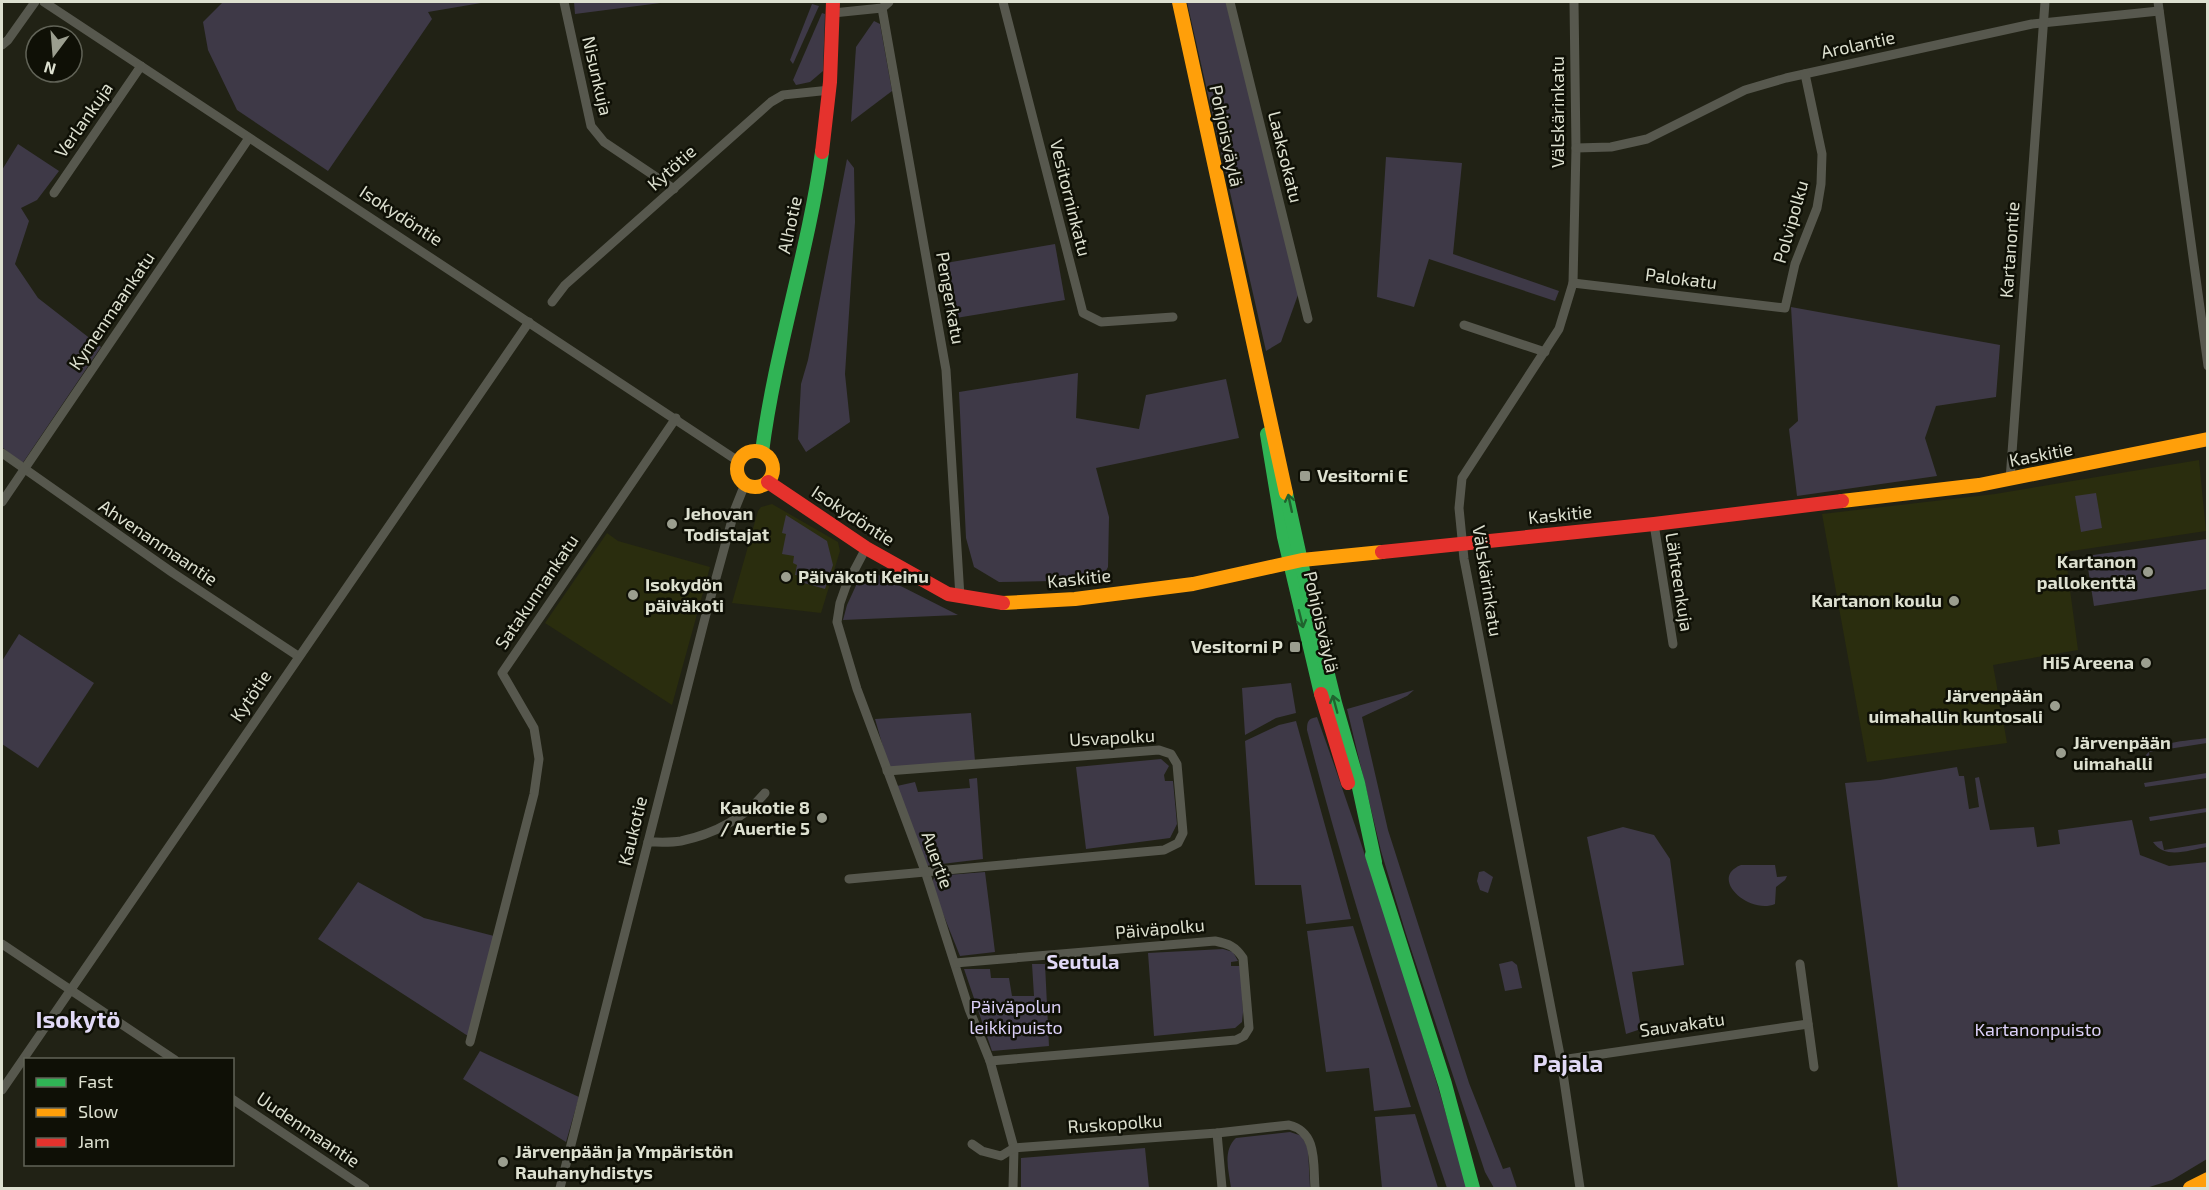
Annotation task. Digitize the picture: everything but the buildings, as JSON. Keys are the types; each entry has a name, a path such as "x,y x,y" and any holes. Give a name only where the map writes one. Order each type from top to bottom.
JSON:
{"street":[{"path":"2,45 35,2"},
{"name":"Isokydöntie","path":"44,2 738,461"},
{"name":"Nisunkuja","path":"564,2 591,126 604,142 674,189"},
{"name":"Vesitorninkatu","path":"1003,2 1083,313 1101,322 1173,317"},
{"name":"Pohjoisväylä","path":"1179,2 1262,384 1270,474 1296,561 1295,596 1324,707 1445,1084 1473,1188"},
{"name":"Laaksokatu","path":"1230,2 1308,319"},
{"name":"Välskärinkatu","path":"1574,2 1576,148 1573,283 1559,328 1462,478 1459,508 1462,543 1484,668 1561,1059 1580,1188"},
{"name":"Kartanontie","path":"2010,480 2045,2"},
{"path":"833,7 886,5"},
{"name":"Pengerkatu","path":"886,5 946,370 960,597"},
{"path":"2158,6 2208,366"},
{"name":"Arolantie","path":"1576,148 1611,147 1647,139 1745,90 1805,74 2043,23 2158,6"},
{"name":"Alhotie","path":"762,452 766,409 812,213 830,90 833,7"},
{"name":"Verlankuja","path":"54,193 141,66"},
{"name":"Polvipolku","path":"1785,308 1795,264 1816,208 1821,184 1822,154 1805,74"},
{"name":"Kytötie","path":"552,302 565,285 771,102 783,95 830,90"},
{"name":"Kymenmaankatu","path":"2,502 249,138"},
{"name":"Palokatu","path":"1573,283 1785,308"},
{"name":"Kytötie","path":"2,1090 528,322"},
{"path":"1464,325 1545,352"},
{"name":"Satakunnankatu","path":"470,1042 534,794 539,759 531,723 502,673 676,418"},
{"name":"Kaskitie","path":"919,578 948,594 1004,603 1075,599 1193,584 1296,561 1654,524 2010,480 2208,439"},
{"path":"748,452 762,452 773,464 768,482 756,487 746,484 738,475 738,461 748,452"},
{"name":"Ahvenanmaantie","path":"2,453 24,471 172,573 298,656"},
{"name":"Isokydöntie","path":"768,482 867,548 919,578"},
{"name":"Kaukotie","path":"560,1188 705,618 735,509 746,484"},
{"name":"Lähteenkuja","path":"1654,524 1673,644"},
{"name":"Auertie","path":"867,548 846,586 837,622 856,688 925,871 969,1009 990,1061 1014,1148 1013,1188"},
{"name":"Usvapolku","path":"887,771 1159,750 1171,754 1177,764 1183,833 1178,843 1164,850 925,871"},
{"path":"648,842 680,842 723,827 752,808 765,793"},
{"path":"849,879 925,871"},
{"name":"Päiväpolku","path":"955,963 1215,941 1230,944 1243,958 1249,1028 1244,1036 1236,1040 990,1061"},
{"path":"2,945 174,1058"},
{"path":"1800,964 1814,1067"},
{"name":"Sauvakatu","path":"1561,1059 1808,1024"},
{"name":"Pohjoisväylä","path":"1445,1084 1468,1141 1482,1188"},
{"name":"Uudenmaantie","path":"234,1100 365,1188"},
{"name":"Ruskopolku","path":"972,1144 982,1151 1001,1155 1014,1148 1217,1133 1289,1125 1300,1128 1307,1134 1312,1149 1315,1188"},
{"path":"1217,1133 1222,1188"},
{"path":"2190,1188 2208,1179"}],"shaded area":[{"name":"Kartanon koulu","path":"2199,460 2206,531 2065,552 2078,650 1993,665 2007,743 1867,762 1822,514 1995,494"},
{"name":"Päiväkoti Keinu","path":"772,504 838,542 840,551 821,613 732,603 758,511 761,507"},
{"name":"Isokydön päiväkoti","path":"607,533 618,541 710,567 672,705 545,623"}],"green space":[{"path":"487,2 428,12 432,19 328,171 237,110 208,50 203,22 222,3"},
{"path":"574,2 668,2 575,14"},
{"path":"1187,2 1226,2 1299,292 1281,342 1266,351"},
{"path":"812,4 819,6 793,64 790,60"},
{"path":"822,13 825,14 823,71 810,82 796,85 793,80"},
{"path":"874,21 880,24 892,91 851,122 856,47"},
{"path":"18,144 59,171 37,200 21,208 29,221 15,264 38,298 101,347 22,464 2,447 2,170"},
{"path":"1386,157 1462,163 1453,254 1559,291 1555,301 1429,259 1414,307 1377,297"},
{"path":"847,159 854,168 855,222 845,374 850,422 806,452 798,439 801,384 808,360"},
{"path":"1055,244 1065,300 950,319 940,264"},
{"path":"1791,307 2000,345 1996,397 1936,406 1925,438 1937,476 1797,496 1789,429 1798,421"},
{"path":"1078,373 1076,418 1139,429 1146,395 1226,379 1239,438 1096,468 1109,517 1108,567 1101,580 999,582 974,567 966,538 959,392"},
{"path":"2096,493 2102,528 2081,532 2075,496"},
{"path":"786,515 827,541 833,565 825,589 804,583 803,576 795,575 797,565 793,563 794,556 782,554 786,534 782,533"},
{"name":"Kartanon pallokenttä","path":"2207,539 2207,589 2094,606 2086,556"},
{"path":"875,573 958,615 843,620 859,579"},
{"path":"19,634 94,683 38,768 2,744 2,661"},
{"path":"1291,683 1296,713 1276,718 1245,735 1242,688"},
{"path":"1414,690 1407,696 1362,717 1388,830 1469,1083 1503,1169 1510,1167 1517,1188 1494,1188 1485,1172 1381,851 1347,709"},
{"path":"971,713 975,761 889,768 875,719"},
{"path":"1317,717 1396,951 1467,1188 1447,1188 1391,1018 1355,903 1307,730 1309,721"},
{"path":"1296,721 1351,919 1306,924 1301,885 1255,885 1245,741 1279,725"},
{"path":"2207,738 2207,743 2149,752 2170,743"},
{"path":"2149,752 2150,761 2143,761 2146,754"},
{"path":"1161,759 1169,766 1164,775 1165,781 1173,781 1177,824 1170,838 1086,849 1076,767"},
{"name":"Kartanonpuisto","path":"1957,767 1959,776 1964,776 1969,809 1979,807 1975,778 1979,777 1990,830 2034,827 2037,847 2060,844 2058,830 2132,820 2140,855 2169,866 2207,862 2207,1159 2172,1180 2146,1188 1898,1188 1845,783 1880,780"},
{"path":"2207,773 2207,778 2145,787 2144,783"},
{"path":"977,778 983,859 925,866 897,786 915,782 918,792 970,788 969,779"},
{"path":"2207,808 2207,812 2150,821 2149,817"},
{"path":"1623,827 1654,835 1670,859 1684,965 1632,972 1641,1029 1626,1034 1587,837"},
{"path":"2162,841 2164,850 2207,843 2207,847 2171,852 2164,851 2158,848 2153,842"},
{"path":"1741,865 1775,865 1777,877 1787,876 1776,887 1775,904 1765,906 1754,904 1736,894 1730,886 1729,878 1732,871"},
{"path":"1484,871 1493,877 1488,893 1480,890 1477,881 1479,872"},
{"path":"985,872 995,952 960,956 931,884 935,876"},
{"path":"358,882 424,918 494,936 468,1036 318,939"},
{"path":"1353,926 1411,1107 1374,1111 1369,1068 1326,1072 1307,931"},
{"path":"1223,949 1233,952 1238,961 1231,962 1231,966 1241,966 1242,1022 1235,1028 1154,1036 1148,953"},
{"path":"1512,961 1517,965 1522,988 1505,991 1499,964"},
{"name":"Päiväpolun leikkipuisto","path":"1032,964 1045,964 1049,1046 992,1051 964,969 990,969 991,978 1009,978 1012,996 1034,996"},
{"path":"480,1051 579,1097 566,1142 463,1079"},
{"path":"1415,1114 1438,1188 1382,1188 1375,1117"},
{"path":"1290,1132 1302,1136 1308,1149 1310,1188 1231,1188 1228,1155 1236,1138"},
{"path":"1145,1148 1149,1188 1021,1188 1021,1158"}],"traffic: fast":[{"path":"762,452 775,376 809,227 822,152"},
{"path":"1267,434 1284,537 1321,694"},
{"path":"1286,493 1308,593 1335,703 1358,783 1375,862"},
{"path":"1372,855 1445,1084 1473,1188"}],"traffic: slow":[{"path":"1179,2 1286,493"},
{"path":"1842,501 1979,485 2208,439"},
{"path":"755,451 768,456 773,469 768,482 755,487 742,482 737,469 742,456 755,451"},
{"path":"1003,603 1075,599 1193,584 1302,560 1382,552"},
{"path":"2190,1188 2208,1179"}],"traffic: jam":[{"path":"822,152 830,82 833,2"},
{"path":"768,482 866,548 948,594 1003,603"},
{"path":"1382,552 1654,524 1842,501"},
{"path":"1321,694 1348,783"}],"place":[{"name":"Vesitorni E","path":"1305,476"},
{"name":"Jehovan Todistajat","path":"672,524"},
{"name":"Kartanon pallokenttä","path":"2148,572"},
{"name":"Päiväkoti Keinu","path":"786,577"},
{"name":"Isokydön päiväkoti","path":"633,595"},
{"name":"Kartanon koulu","path":"1954,601"},
{"name":"Vesitorni P","path":"1295,647"},
{"name":"Hi5 Areena","path":"2146,663"},
{"name":"Järvenpään uimahallin kuntosali","path":"2055,706"},
{"name":"Järvenpään uimahalli","path":"2061,753"},
{"name":"Kaukotie 8 / Auertie 5","path":"822,818"},
{"name":"Järvenpään ja Ympäristön Rauhanyhdistys","path":"503,1162"}],"district":[{"name":"Seutula","path":"1083,962"},
{"name":"Isokytö","path":"78,1020"},
{"name":"Pajala","path":"1568,1064"}]}
